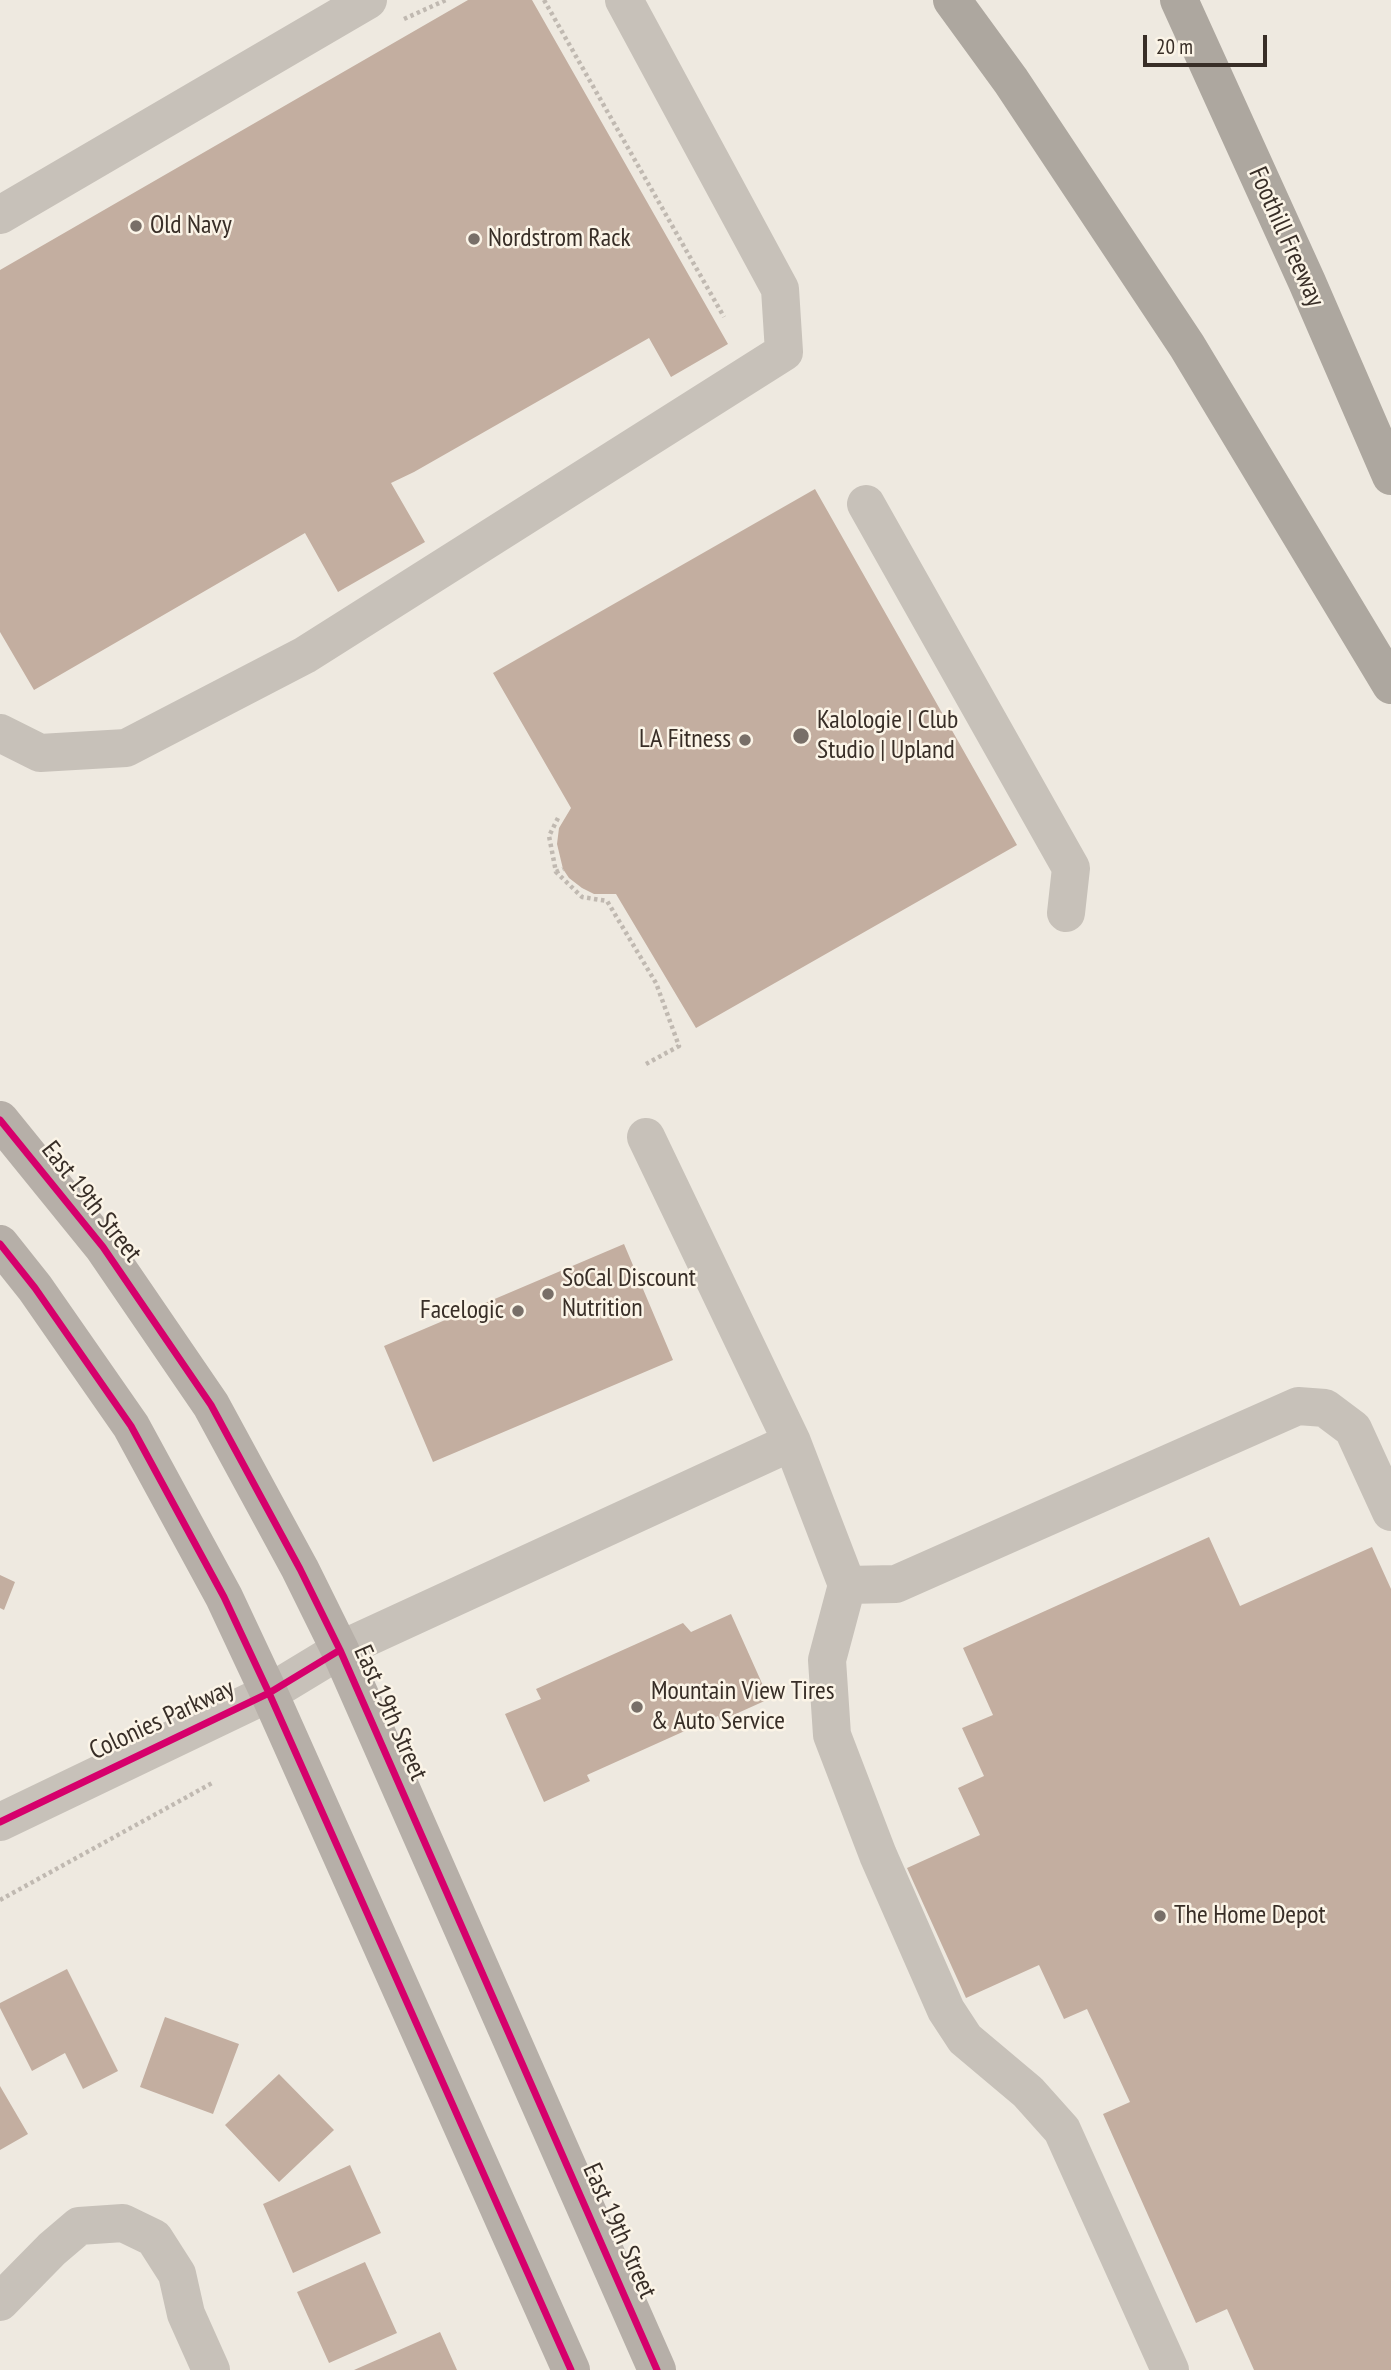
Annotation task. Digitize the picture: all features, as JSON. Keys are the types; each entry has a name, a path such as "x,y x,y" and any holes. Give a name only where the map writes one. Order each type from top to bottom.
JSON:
{"highway":[{"path":"952,0 1011,81 1187,346 1391,685"},
{"name":"Foothill Freeway","path":"1179,0 1307,282 1391,476"}],"main road":[{"name":"East 19th Street","path":"0,1120 103,1247 211,1405 300,1569 340,1650 657,2370"},
{"path":"0,1244 35,1288 131,1426 224,1597 570,2370"}],"street":[{"path":"0,215 368,0"},
{"path":"0,733 40,753 125,748 305,655 784,352 780,289 624,0"},
{"path":"866,504 1071,868 1066,913"},
{"path":"646,1137 792,1442 847,1585 827,1660 832,1735 878,1855 952,2020 965,2039 1028,2092 1062,2130 1170,2370"},
{"path":"847,1585 896,1584 1298,1406 1325,1408 1353,1429 1391,1512"},
{"name":"Colonies Parkway","path":"0,1822 269,1693 340,1650 792,1442"},
{"path":"0,2302 52,2249 79,2226 123,2223 154,2238 177,2274 186,2314 211,2370"}],"path":[{"path":"544,0 724,317"},
{"path":"558,818 549,836 556,872 582,897 607,901 656,983 680,1046 646,1065"},
{"path":"556,872 563,869"},
{"path":"0,1900 214,1782"}],"building":[{"path":"468,0 532,0 728,344 671,377 649,338 391,483 425,542 338,592 305,533 34,690 0,632 0,270"},
{"name":"LA Fitness","path":"815,489 1017,845 696,1028 616,894 594,894 569,878 563,869 557,844 559,828 571,808 493,673"},
{"path":"624,1244 673,1360 433,1462 384,1346"},
{"name":"The Home Depot","path":"1209,1537 1240,1606 1372,1547 1391,1589 1391,2370 1254,2370 1227,2309 1196,2323 1103,2114 1130,2102 1087,2009 1064,2019 1039,1965 966,1998 907,1868 980,1835 958,1788 984,1776 962,1728 993,1715 963,1648"},
{"path":"0,1575 15,1582 4,1610 0,1608"},
{"name":"Mountain View Tires & Auto Service","path":"731,1614 769,1699 720,1721 718,1716 587,1775 590,1781 544,1802 505,1714 541,1699 536,1689 683,1623 691,1632"},
{"path":"67,1969 118,2071 83,2089 65,2053 32,2071 0,2008 0,2003"},
{"path":"165,2017 239,2044 213,2114 140,2087"},
{"path":"279,2074 334,2130 279,2182 225,2125"},
{"path":"0,2086 28,2134 0,2150"},
{"path":"350,2165 381,2233 293,2273 263,2204"},
{"path":"365,2262 397,2333 329,2363 297,2292"},
{"path":"440,2332 457,2370 354,2370"}],"cycle path":[{"path":"0,1120 103,1247 211,1405 300,1569 340,1650 657,2370"},
{"path":"0,1244 35,1288 131,1426 224,1597 571,2370"},
{"path":"0,1822 269,1693 340,1650"}],"place":[{"name":"Old Navy","path":"136,226"},
{"name":"Nordstrom Rack","path":"474,239"},
{"name":"Kalologie | Club Studio | Upland","path":"801,736"},
{"name":"LA Fitness","path":"745,740"},
{"name":"SoCal Discount Nutrition","path":"548,1294"},
{"name":"Facelogic","path":"518,1311"},
{"name":"Mountain View Tires & Auto Service","path":"637,1707"},
{"name":"The Home Depot","path":"1160,1916"}]}
